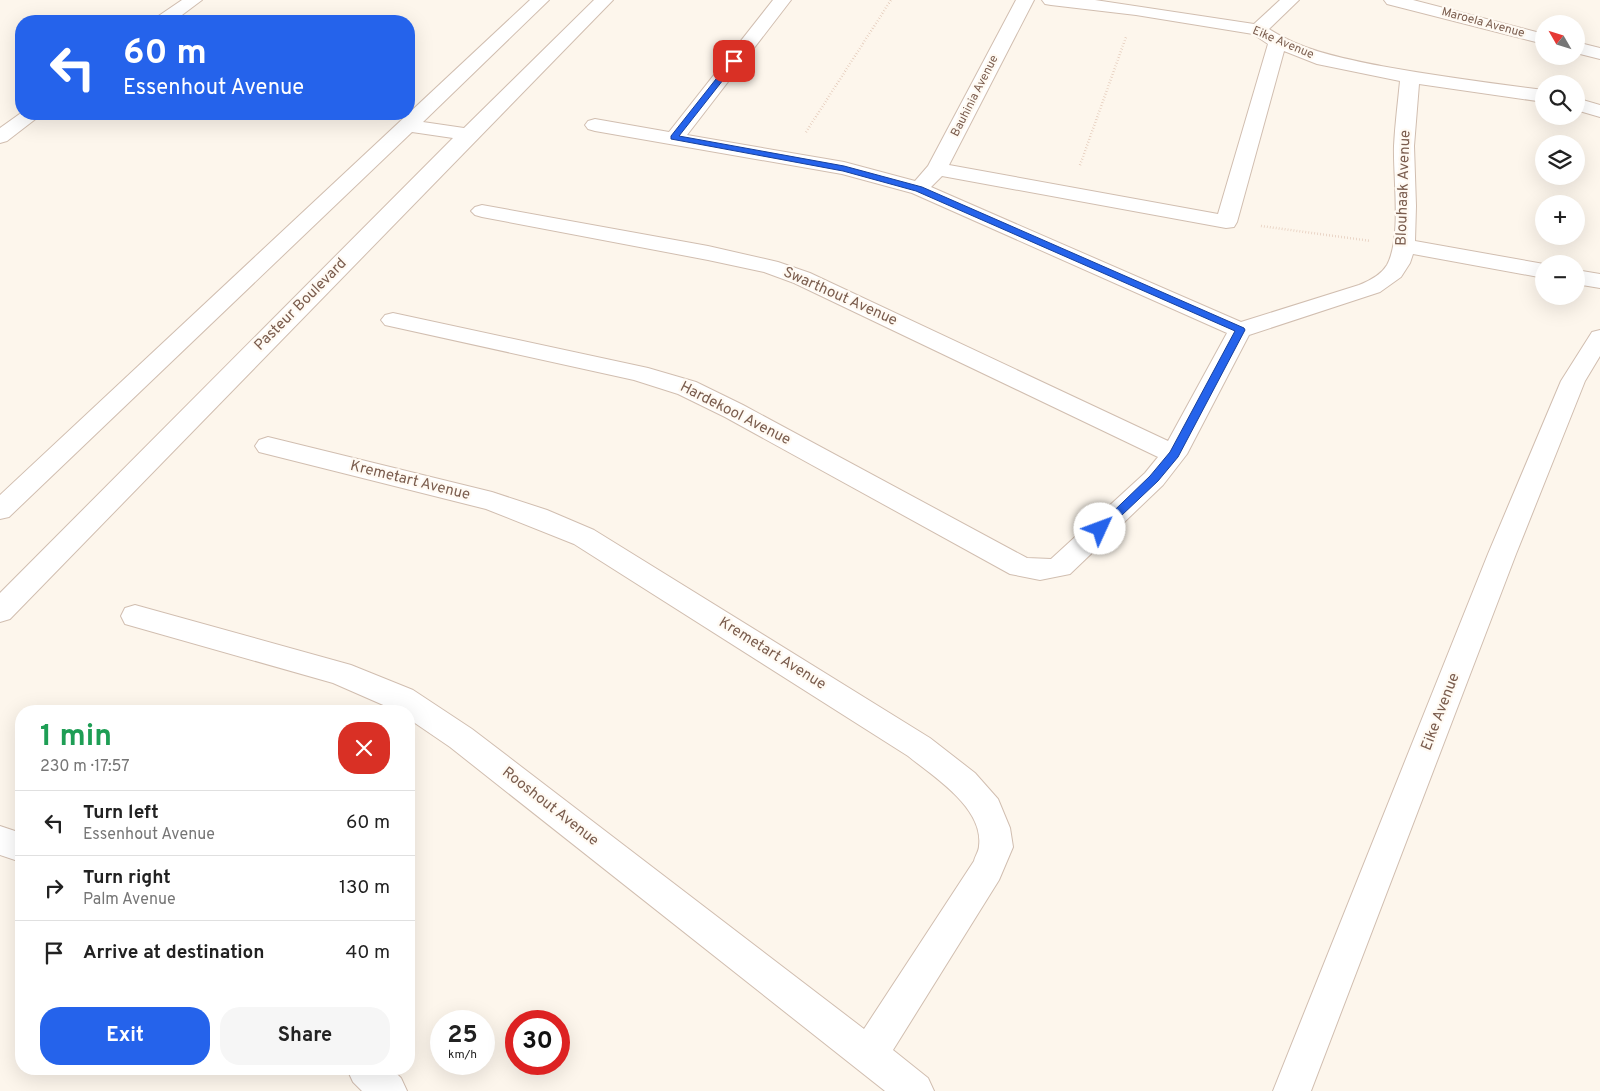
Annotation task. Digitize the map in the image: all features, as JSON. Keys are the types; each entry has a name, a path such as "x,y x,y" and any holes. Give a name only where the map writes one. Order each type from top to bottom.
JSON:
{"street":[{"path":"172,15 193,0"},
{"path":"415,118 540,0"},
{"name":"Pasteur Boulevard","path":"0,611 468,135 604,0"},
{"path":"674,138 782,0"},
{"name":"Bauhinia Avenue","path":"919,189 937,169 1025,0"},
{"name":"Eike Avenue","path":"1051,0 1136,10 1258,30 1276,42 1323,60 1410,77 1535,95"},
{"path":"1258,30 1290,0"},
{"name":"Maroela Avenue","path":"1393,0 1535,37"},
{"path":"937,169 1226,222 1276,42"},
{"path":"1585,50 1600,54"},
{"name":"Blouhaak Avenue","path":"1240,330 1367,290 1392,275 1398,265 1404,246 1404,144 1410,77"},
{"path":"1585,107 1600,112"},
{"path":"0,137 24,120"},
{"path":"0,510 413,120"},
{"path":"408,125 468,135"},
{"path":"595,125 844,168 919,189 1240,330 1174,454"},
{"name":"Swarthout Avenue","path":"482,211 708,253 770,267 802,278 1174,454"},
{"path":"1404,246 1535,269"},
{"path":"1585,278 1600,281"},
{"name":"Hardekool Avenue","path":"393,320 638,373 687,388 734,411 995,555 1020,567 1037,571 1060,567 1154,479 1174,454"},
{"name":"Eike Avenue","path":"1292,1091 1510,536 1573,381 1600,337"},
{"name":"Kremetart Avenue","path":"268,446 492,501 584,537 919,747 964,782 986,808 994,828 996,847 987,869 868,1056"},
{"name":"Rooshout Avenue","path":"136,616 340,673 402,699 411,705"},
{"name":"Rooshout Avenue","path":"415,708 461,738 915,1091"},
{"path":"0,840 15,846"},
{"path":"372,1075 388,1091"}],"path":[{"path":"788,158 891,0"},
{"path":"1070,194 1136,10"},
{"path":"1226,222 1404,246"}],"route":[{"path":"734,61 674,138 844,168 919,189 1240,330 1174,454 1154,479 1100,529"}]}
